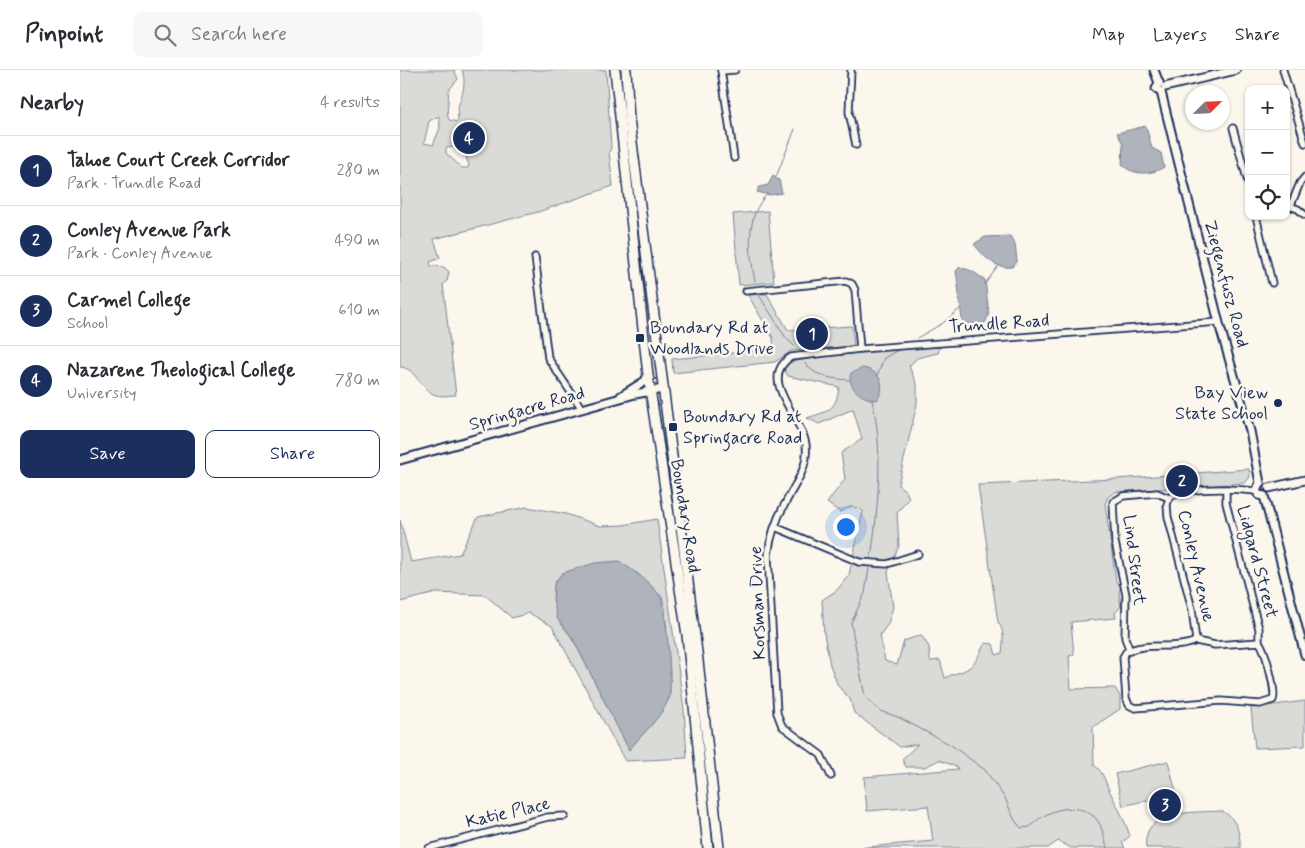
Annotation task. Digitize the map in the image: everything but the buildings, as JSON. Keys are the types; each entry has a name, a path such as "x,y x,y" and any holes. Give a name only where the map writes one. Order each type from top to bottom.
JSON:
{"highway":[{"name":"Boundary Road","path":"615,70 650,392 687,636 708,848"},
{"name":"Boundary Road","path":"626,70 629,119 697,652 719,848"}],"street":[{"path":"734,158 721,71 735,70"},
{"path":"851,70 849,112 856,146"},
{"name":"Ziegenfusz Road","path":"1154,70 1162,88 1219,322 1250,431 1260,483"},
{"path":"1162,88 1225,71 1236,70"},
{"path":"1283,70 1305,143"},
{"path":"1233,128 1246,175"},
{"path":"1290,203 1305,177"},
{"path":"1290,206 1305,215"},
{"path":"1257,220 1272,283"},
{"path":"535,257 548,358 582,410"},
{"path":"746,291 846,281 852,284 855,290 860,349"},
{"name":"Trundle Road","path":"783,362 791,358 860,349 1219,322"},
{"name":"Korsman Drive","path":"783,362 778,369 781,394 802,432 806,445 806,462 802,475 785,502 770,540 768,556 777,712 782,726 821,755 831,776"},
{"path":"614,401 645,381 648,375"},
{"name":"Springacre Road","path":"400,460 662,389"},
{"path":"1269,488 1305,480"},
{"path":"1260,483 1266,483 1269,488 1268,493 1264,496 1259,495 1256,491 1260,483"},
{"name":"Conley Avenue","path":"1196,641 1192,609 1168,517 1167,505 1169,498 1177,493 1213,488 1256,491"},
{"name":"Lidgard Street","path":"1130,650 1123,657 1126,698 1132,708 1221,701 1260,704 1272,700 1275,696 1265,650 1259,642 1259,629 1226,503 1226,489"},
{"name":"Lind Street","path":"1130,650 1125,638 1126,595 1115,542 1113,502 1122,496 1157,493 1169,498"},
{"path":"1264,496 1305,655"},
{"path":"775,527 859,562 888,564 918,554"},
{"path":"1130,650 1181,646 1196,641 1215,645 1259,642"},
{"name":"Katie Place","path":"429,848 548,817 566,816"}],"shaded area":[{"path":"400,70 454,70 458,79 448,91 447,113 449,120 457,122 458,107 464,84 462,70 606,70 611,148 609,152 613,186 538,212 434,239 440,258 430,262 431,266 444,267 449,272 447,281 443,284 456,395 441,396 430,392 410,371 400,367","holes":["439,116 440,128 433,145 424,143 429,121","459,128 466,128 471,135 471,148 474,151 466,157 469,165 468,168 462,168 446,153 446,148 454,147 458,143 457,134"]},
{"path":"1146,126 1152,148 1161,153 1164,167 1148,173 1131,171 1122,164 1123,144 1117,133"},
{"path":"773,176 779,180 782,193 770,195 757,192 759,187 768,185"},
{"path":"768,211 774,282 739,285 733,214"},
{"path":"1010,236 1015,244 1017,261 1012,267 1000,266 990,261 974,244 985,237"},
{"path":"960,267 972,271 985,280 989,314 985,323 966,324 962,320 956,271"},
{"path":"767,294 788,330 852,326 854,346 791,351 775,362 673,373 672,359 774,349 773,338 748,295"},
{"path":"940,347 938,353 917,358 909,366 917,385 917,404 898,485 906,491 909,498 897,513 899,546 888,572 893,607 888,624 880,635 885,661 897,665 904,641 921,635 929,647 930,661 940,660 945,678 970,667 978,658 985,643 993,644 996,655 1002,653 1003,633 998,622 978,485 1116,479 1249,469 1250,477 1245,483 1115,492 1108,497 1105,504 1116,581 1121,587 1119,592 1121,606 1115,613 1116,618 1071,622 1074,655 1069,656 1071,689 1115,688 1120,696 1120,709 1093,727 1094,765 1103,775 1130,836 1122,843 1125,848 1071,848 1058,841 1048,848 857,848 933,841 928,806 867,811 864,777 958,769 939,760 925,767 906,767 902,759 918,744 900,747 854,713 850,699 838,686 830,665 824,634 822,600 837,590 849,575 863,511 852,506 840,512 827,503 845,479 841,453 862,439 853,409 819,424 807,418 830,409 836,401 839,387 788,376 783,368 790,362 853,352"},
{"path":"863,368 878,375 881,389 877,400 866,398 853,388 850,378 851,373"},
{"path":"527,507 566,514 600,526 623,525 657,519 684,709 687,758 625,761 552,626 529,613 512,618 485,595 436,593 400,602 400,520 411,562 460,554 478,517","holes":["636,572 662,597 665,608 670,697 661,711 629,749 573,639 557,618"]},
{"path":"619,561 647,581 660,596 667,629 669,663 670,691 666,705 657,719 629,750 573,639 557,618 553,600 554,584 562,573 595,563"},
{"path":"1305,701 1305,746 1255,748 1251,708"},
{"path":"1168,761 1176,793 1123,806 1115,774"},
{"path":"1221,811 1234,821 1240,837 1240,848 1146,848 1147,835 1152,826 1160,819 1184,813"}],"waterway":[{"path":"776,177 795,129"},
{"path":"755,281 750,235 755,213 767,194"},
{"path":"985,284 999,265"},
{"path":"759,295 786,338 794,346"},
{"path":"917,338 943,323 961,308"},
{"path":"877,376 884,358 898,350"},
{"path":"805,363 819,374 831,378 849,380"},
{"path":"871,558 879,479 878,438 872,400"},
{"path":"869,568 865,593 851,623 865,697 880,711 898,717 951,745 985,770 1005,798 1014,819 1021,828 1030,827 1051,812 1068,808 1076,809 1084,811 1095,818 1102,830 1107,848"}],"place":[{"name":"Nazarene Theological College","path":"469,138"},
{"name":"Tahoe Court Creek Corridor","path":"812,334"},
{"name":"Boundary Rd at Woodlands Drive","path":"640,338"},
{"name":"Bay View State School","path":"1278,403"},
{"name":"Boundary Rd at Springacre Road","path":"673,427"},
{"name":"Conley Avenue Park","path":"1182,481"},
{"name":"Carmel College","path":"1165,805"}]}
